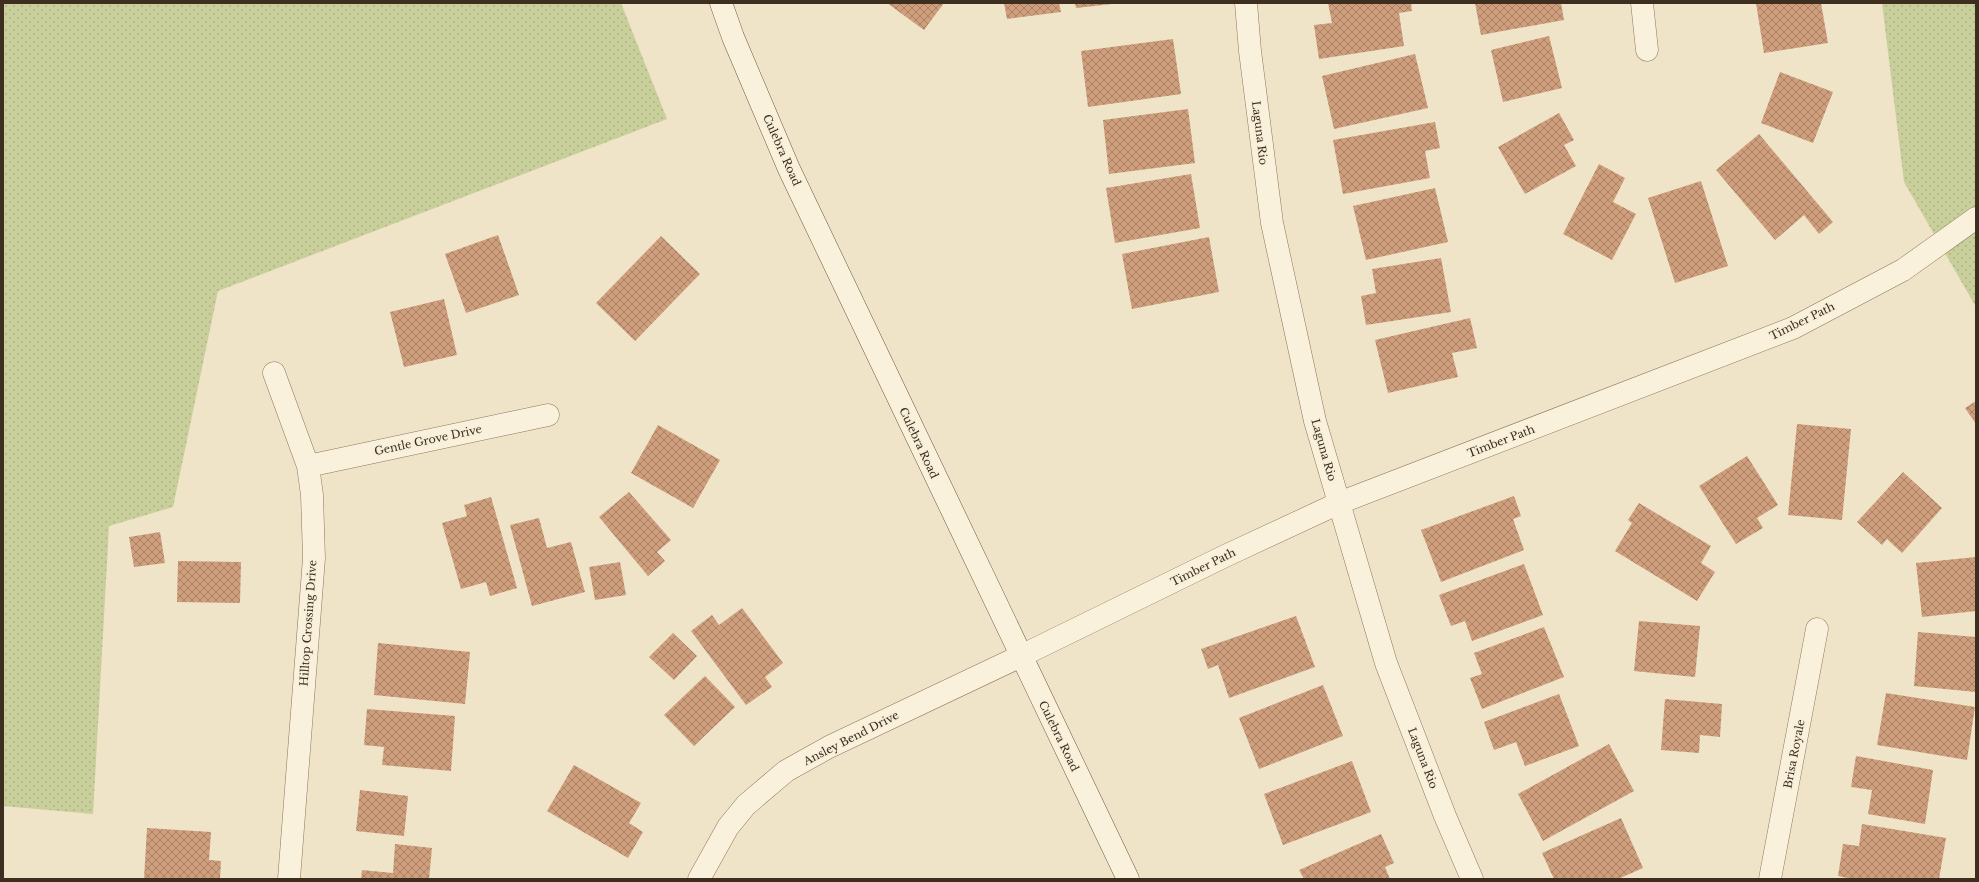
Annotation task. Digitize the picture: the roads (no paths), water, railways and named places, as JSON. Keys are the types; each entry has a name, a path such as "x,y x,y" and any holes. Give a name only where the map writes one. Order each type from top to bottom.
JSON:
{"street":[{"name":"Culebra Road","path":"720,3 789,169 1128,879"},
{"name":"Laguna Rio","path":"1246,3 1250,51 1272,223 1315,421 1386,662 1445,816 1472,879"},
{"path":"1642,3 1647,50"},
{"name":"Timber Path","path":"1021,656 1223,557 1339,503 1793,328 1903,270 1976,218"},
{"name":"Hilltop Crossing Drive","path":"274,373 308,466 312,495 314,558 289,879"},
{"name":"Gentle Grove Drive","path":"308,466 548,415"},
{"name":"Brisa Royale","path":"1770,879 1817,629"},
{"name":"Ansley Bend Drive","path":"699,879 728,828 746,805 786,772 829,747 1021,656"}]}
